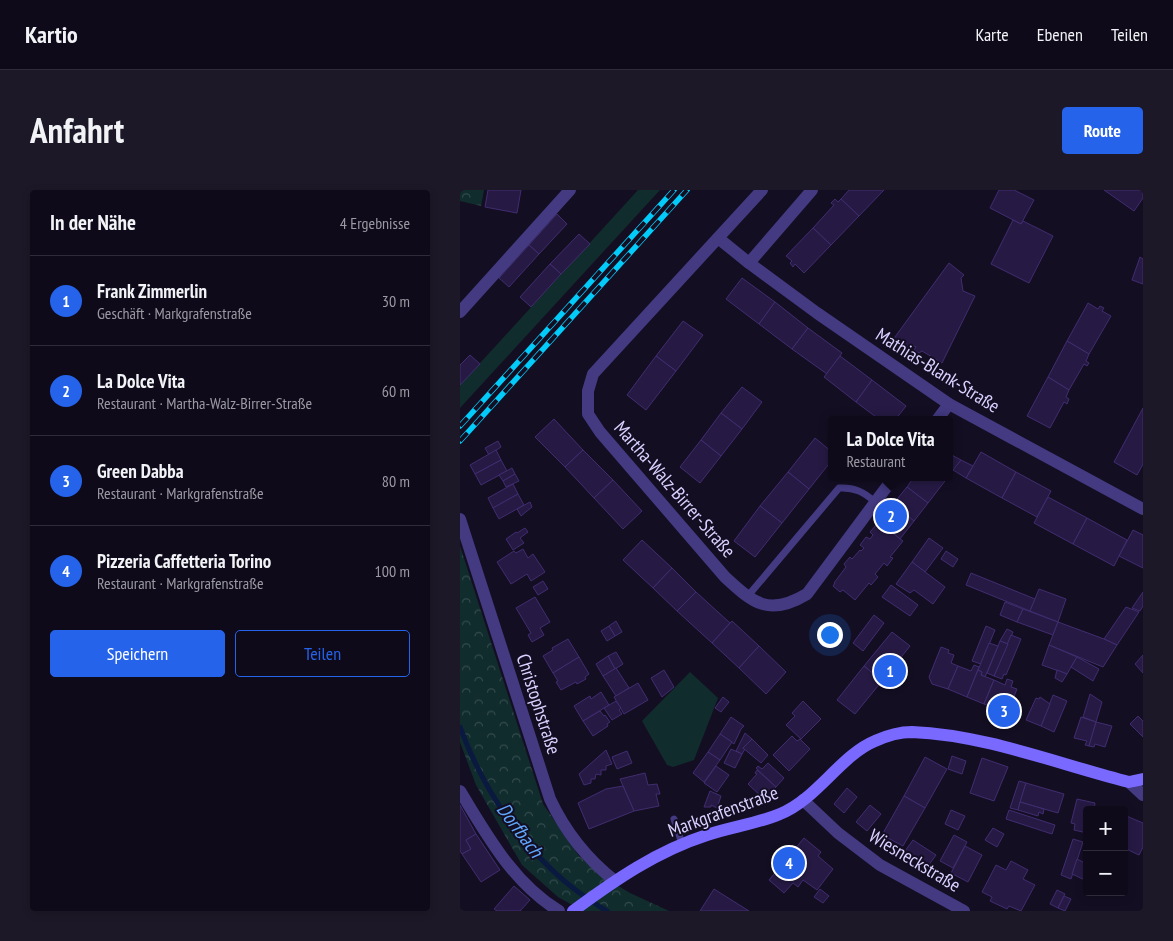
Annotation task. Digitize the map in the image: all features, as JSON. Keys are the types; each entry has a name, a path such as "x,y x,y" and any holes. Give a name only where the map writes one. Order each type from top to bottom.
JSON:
{"street":[{"path":"460,312 570,190"},
{"path":"718,238 762,190"},
{"path":"749,263 812,190"},
{"name":"Mathias-Blank-Straße","path":"718,238 749,263 949,404 1143,509"},
{"name":"Martha-Walz-Birrer-Straße","path":"718,238 593,374 588,391 588,414 600,432 725,576 747,597 758,603 770,606 792,603 807,594 891,481"},
{"path":"940,416 949,404"},
{"name":"Christophstraße","path":"460,519 550,799 557,815 586,856 615,881"},
{"name":"Markgrafenstraße","path":"577,908 650,859 682,844 781,814 803,800 857,752 874,741 892,734 910,732 960,738 1129,782 1143,779"},
{"path":"1129,782 1143,795"},
{"path":"460,790 489,840 515,874 559,911"},
{"name":"Wiesneckstraße","path":"803,800 838,832 880,865 964,911"}],"lane":[{"path":"747,597 839,488 851,488 864,493 875,502"},
{"path":"674,819 682,844"}],"green space":[{"path":"460,190 484,190 481,206 460,201"},
{"path":"638,190 660,190 460,408 460,385"},
{"path":"460,546 543,804 579,856 600,875 630,893 669,911 583,911 558,897 522,865 476,785 460,742"},
{"path":"690,672 718,698 694,760 673,767 667,765 642,721"}],"building":[{"path":"488,190 521,190 517,213 485,207"},
{"path":"849,190 884,190 859,216 841,199"},
{"path":"999,190 1014,190 1034,200 1021,224 990,208"},
{"path":"1104,190 1143,190 1143,198 1134,211"},
{"path":"835,199 838,202 841,199 859,216 831,245 813,228 834,205 831,203"},
{"path":"557,214 567,224 539,254 529,245"},
{"path":"1013,220 1021,224 1023,221 1053,236 1029,283 991,264"},
{"path":"813,228 831,245 804,273 795,264 793,267 790,263 792,261 786,256"},
{"path":"579,234 590,244 561,274 550,264"},
{"path":"529,245 539,254 509,287 499,278"},
{"path":"1140,257 1143,259 1143,284 1132,280"},
{"path":"949,263 964,275 961,278 963,291 975,296 942,363 922,351 919,353 914,350 916,347 912,345 908,351 892,341"},
{"path":"550,264 561,274 531,307 520,297"},
{"path":"742,278 775,302 759,324 726,299"},
{"path":"775,302 808,328 792,349 759,324"},
{"path":"1088,303 1098,309 1100,306 1104,308 1102,311 1111,316 1089,354 1067,341"},
{"path":"683,321 703,335 676,371 656,356"},
{"path":"808,328 842,353 827,374 792,349"},
{"path":"1067,341 1089,354 1086,361 1089,363 1087,366 1084,364 1069,390 1048,377"},
{"path":"470,355 480,364 460,385 460,365"},
{"path":"656,356 676,371 646,410 627,395"},
{"path":"840,356 872,380 856,402 824,377"},
{"path":"1048,377 1069,390 1066,397 1069,399 1067,404 1064,402 1050,428 1027,416"},
{"path":"872,380 906,406 898,416 875,416 856,402"},
{"path":"742,387 762,402 742,429 721,413"},
{"path":"1143,408 1143,464 1137,475 1114,462"},
{"path":"721,413 742,429 721,456 701,440"},
{"path":"554,419 583,450 565,467 535,437"},
{"path":"815,438 828,449 828,465 809,489 788,472"},
{"path":"701,440 721,456 700,483 680,467"},
{"path":"498,441 501,447 489,455 485,448"},
{"path":"496,450 501,460 475,474 470,465"},
{"path":"583,450 613,480 594,498 565,467"},
{"path":"981,452 1016,472 1002,498 966,478"},
{"path":"953,456 961,460 953,471"},
{"path":"501,460 507,471 481,485 475,474"},
{"path":"961,460 973,466 966,478 953,470"},
{"path":"512,468 515,474 503,481 499,475"},
{"path":"788,472 809,489 782,523 760,506"},
{"path":"1016,472 1051,491 1037,517 1002,498"},
{"path":"515,474 519,481 506,487 503,481"},
{"path":"613,480 642,511 623,529 594,498"},
{"path":"911,481 945,481 928,503 907,487"},
{"path":"513,484 518,494 493,508 488,498"},
{"path":"907,487 928,503 914,521 893,504"},
{"path":"518,494 524,505 499,519 493,508"},
{"path":"1048,497 1087,518 1073,544 1034,523"},
{"path":"530,502 532,507 521,516 517,509"},
{"path":"893,504 914,521 900,539 879,521"},
{"path":"760,506 782,523 755,557 734,541"},
{"path":"1087,518 1127,540 1114,566 1073,544"},
{"path":"877,524 880,527 882,525 903,541 890,557 893,558 887,566 884,563 875,574 878,577 871,585 869,583 855,600 843,590 840,592 833,586 846,567 844,564 850,557 852,559 864,548 860,545 866,537 870,539 873,535 870,532"},
{"path":"525,528 528,532 520,538 524,543 513,550 506,539"},
{"path":"1133,530 1143,535 1143,568 1119,556"},
{"path":"929,538 943,548 925,572 912,562"},
{"path":"642,540 672,568 653,588 623,560"},
{"path":"523,549 528,558 533,554 545,572 531,581 527,574 511,584 497,562 514,551 516,553"},
{"path":"946,551 958,559 953,567 941,559"},
{"path":"912,562 945,587 933,604 914,590 910,593 896,584"},
{"path":"672,568 696,592 677,611 653,588"},
{"path":"971,573 1035,599 1030,611 966,585"},
{"path":"543,581 548,589 538,595 533,587"},
{"path":"891,585 918,605 910,616 882,597"},
{"path":"1039,589 1066,599 1058,622 1030,611"},
{"path":"696,592 730,623 712,643 677,611"},
{"path":"1143,592 1143,606 1140,611 1132,608"},
{"path":"535,597 550,622 540,628 544,635 532,642 528,635 531,633 516,608"},
{"path":"1005,602 1023,609 1017,622 1000,615"},
{"path":"1126,607 1139,612 1117,645 1104,639"},
{"path":"1023,609 1058,622 1053,635 1017,622"},
{"path":"874,615 884,623 863,651 853,643"},
{"path":"616,621 622,632 615,636 609,626"},
{"path":"732,621 759,646 739,668 712,643"},
{"path":"1058,622 1117,645 1103,667 1049,645"},
{"path":"609,626 615,636 607,641 601,631"},
{"path":"986,626 995,630 981,664 972,661"},
{"path":"1007,629 1013,632 1008,644 1000,641"},
{"path":"892,632 910,646 882,681 864,666"},
{"path":"1011,635 1021,639 1006,675 1004,674 1002,679 994,676"},
{"path":"568,639 579,657 553,673 543,656 553,650 552,648"},
{"path":"1000,641 1008,644 994,676 987,673"},
{"path":"989,643 998,646 985,677 978,670"},
{"path":"1049,645 1077,657 1067,674 1042,665"},
{"path":"759,646 786,672 766,694 739,668"},
{"path":"941,647 949,650 948,653 954,655 951,663 958,666 948,689 932,684 929,677"},
{"path":"616,652 623,664 615,669 608,656"},
{"path":"1143,655 1143,673 1135,664"},
{"path":"608,656 615,669 603,676 596,664"},
{"path":"579,657 589,674 585,677 586,679 561,690 553,673"},
{"path":"1077,657 1099,669 1093,681 1071,667"},
{"path":"974,665 979,667 967,697 948,689 958,666 971,671"},
{"path":"864,666 882,681 855,714 837,700"},
{"path":"616,668 629,688 616,696 603,676"},
{"path":"664,670 674,687 662,697 651,678"},
{"path":"978,670 982,672 981,675 994,680 984,704 967,697"},
{"path":"1057,670 1067,674 1062,682 1055,678"},
{"path":"1007,679 1013,681 1011,687 1017,689 1008,711 1005,712 984,704 994,680 1005,685"},
{"path":"638,683 648,700 624,714 614,697"},
{"path":"601,692 609,705 583,721 574,706 590,696 591,699"},
{"path":"1090,694 1102,702 1096,722 1083,717"},
{"path":"1053,695 1067,701 1054,732 1041,726"},
{"path":"723,697 729,702 721,712 715,708"},
{"path":"1040,697 1050,704 1041,726 1026,720 1036,698 1039,699"},
{"path":"616,701 621,708 619,710 622,714 612,720 604,708"},
{"path":"803,701 821,719 801,739 786,725 795,716 792,713"},
{"path":"600,711 610,722 607,724 608,726 593,736 583,721"},
{"path":"1138,716 1143,721 1143,737 1130,724"},
{"path":"731,717 744,726 734,744 720,734"},
{"path":"1081,717 1096,722 1089,746 1085,745 1087,741 1074,738"},
{"path":"1096,722 1112,726 1105,747 1095,744 1094,747 1089,746"},
{"path":"745,733 752,739 743,748 745,749 742,754 736,751"},
{"path":"720,734 732,742 720,760 708,752"},
{"path":"792,736 797,741 800,739 810,749 789,771 773,755"},
{"path":"752,739 768,755 761,763 743,748"},
{"path":"731,749 742,754 735,768 724,763"},
{"path":"606,750 612,764 606,766 606,770 601,770 601,775 596,774 595,779 591,779 591,783 584,785 579,774"},
{"path":"627,751 632,763 617,769 612,757"},
{"path":"708,752 720,760 704,782 693,773"},
{"path":"952,756 966,761 962,774 948,769"},
{"path":"925,757 947,769 925,808 904,796"},
{"path":"982,758 1008,767 994,801 970,793"},
{"path":"768,763 784,778 776,787 756,768 758,766 762,769"},
{"path":"716,766 729,775 717,792 704,783"},
{"path":"757,770 776,787 765,800 748,784 757,774 755,773"},
{"path":"645,773 648,785 657,784 660,794 656,794 659,806 634,811 620,779"},
{"path":"1019,781 1026,783 1018,810 1010,808"},
{"path":"1026,783 1064,794 1058,813 1020,802"},
{"path":"623,786 634,811 589,829 578,803 606,789"},
{"path":"847,788 857,797 844,813 834,804"},
{"path":"710,791 721,796 717,808 711,805 711,807 704,807"},
{"path":"904,796 925,808 903,846 882,835"},
{"path":"1077,799 1095,803 1095,806 1083,806 1083,832 1074,830 1075,824 1071,823"},
{"path":"1020,802 1044,809 1043,814 1039,812 1038,816 1018,810"},
{"path":"460,805 476,834 466,840 471,849 462,854 460,851"},
{"path":"870,805 881,814 867,831 856,822"},
{"path":"951,810 965,816 958,830 945,824"},
{"path":"1009,810 1055,825 1052,834 1006,819"},
{"path":"1128,817 1143,823 1143,847 1139,855 1128,850"},
{"path":"993,828 1004,834 997,847 985,840"},
{"path":"476,834 500,870 481,882 462,854 471,849 466,840"},
{"path":"954,835 967,842 953,868 940,861"},
{"path":"804,838 821,852 818,856 833,869 817,890 803,880 798,887 793,883 784,893 769,880"},
{"path":"1073,839 1083,842 1071,879 1061,875"},
{"path":"913,840 936,855 928,866 905,851"},
{"path":"965,846 982,855 968,882 951,873"},
{"path":"1077,859 1083,862 1083,879 1072,874"},
{"path":"1011,861 1028,870 1023,879 1035,885 1021,911 1009,906 1007,909 990,901 992,897 982,892 996,865 1006,870"},
{"path":"514,886 530,900 520,911 497,911 494,909"},
{"path":"714,889 749,911 700,911"},
{"path":"820,889 829,896 823,903 814,897"},
{"path":"1057,890 1065,894 1058,908 1050,904"},
{"path":"1064,896 1071,899 1065,911 1058,908"}],"waterway":[{"name":"Dorfbach","path":"460,727 481,775 510,821 526,842 563,880 607,911"}],"railway":[{"path":"460,426 674,190"},
{"path":"460,441 687,190"}],"place":[{"name":"La Dolce Vita","path":"891,516"},
{"name":"Frank Zimmerlin","path":"890,671"},
{"name":"Green Dabba","path":"1004,711"},
{"name":"Pizzeria Caffetteria Torino","path":"789,863"}]}
